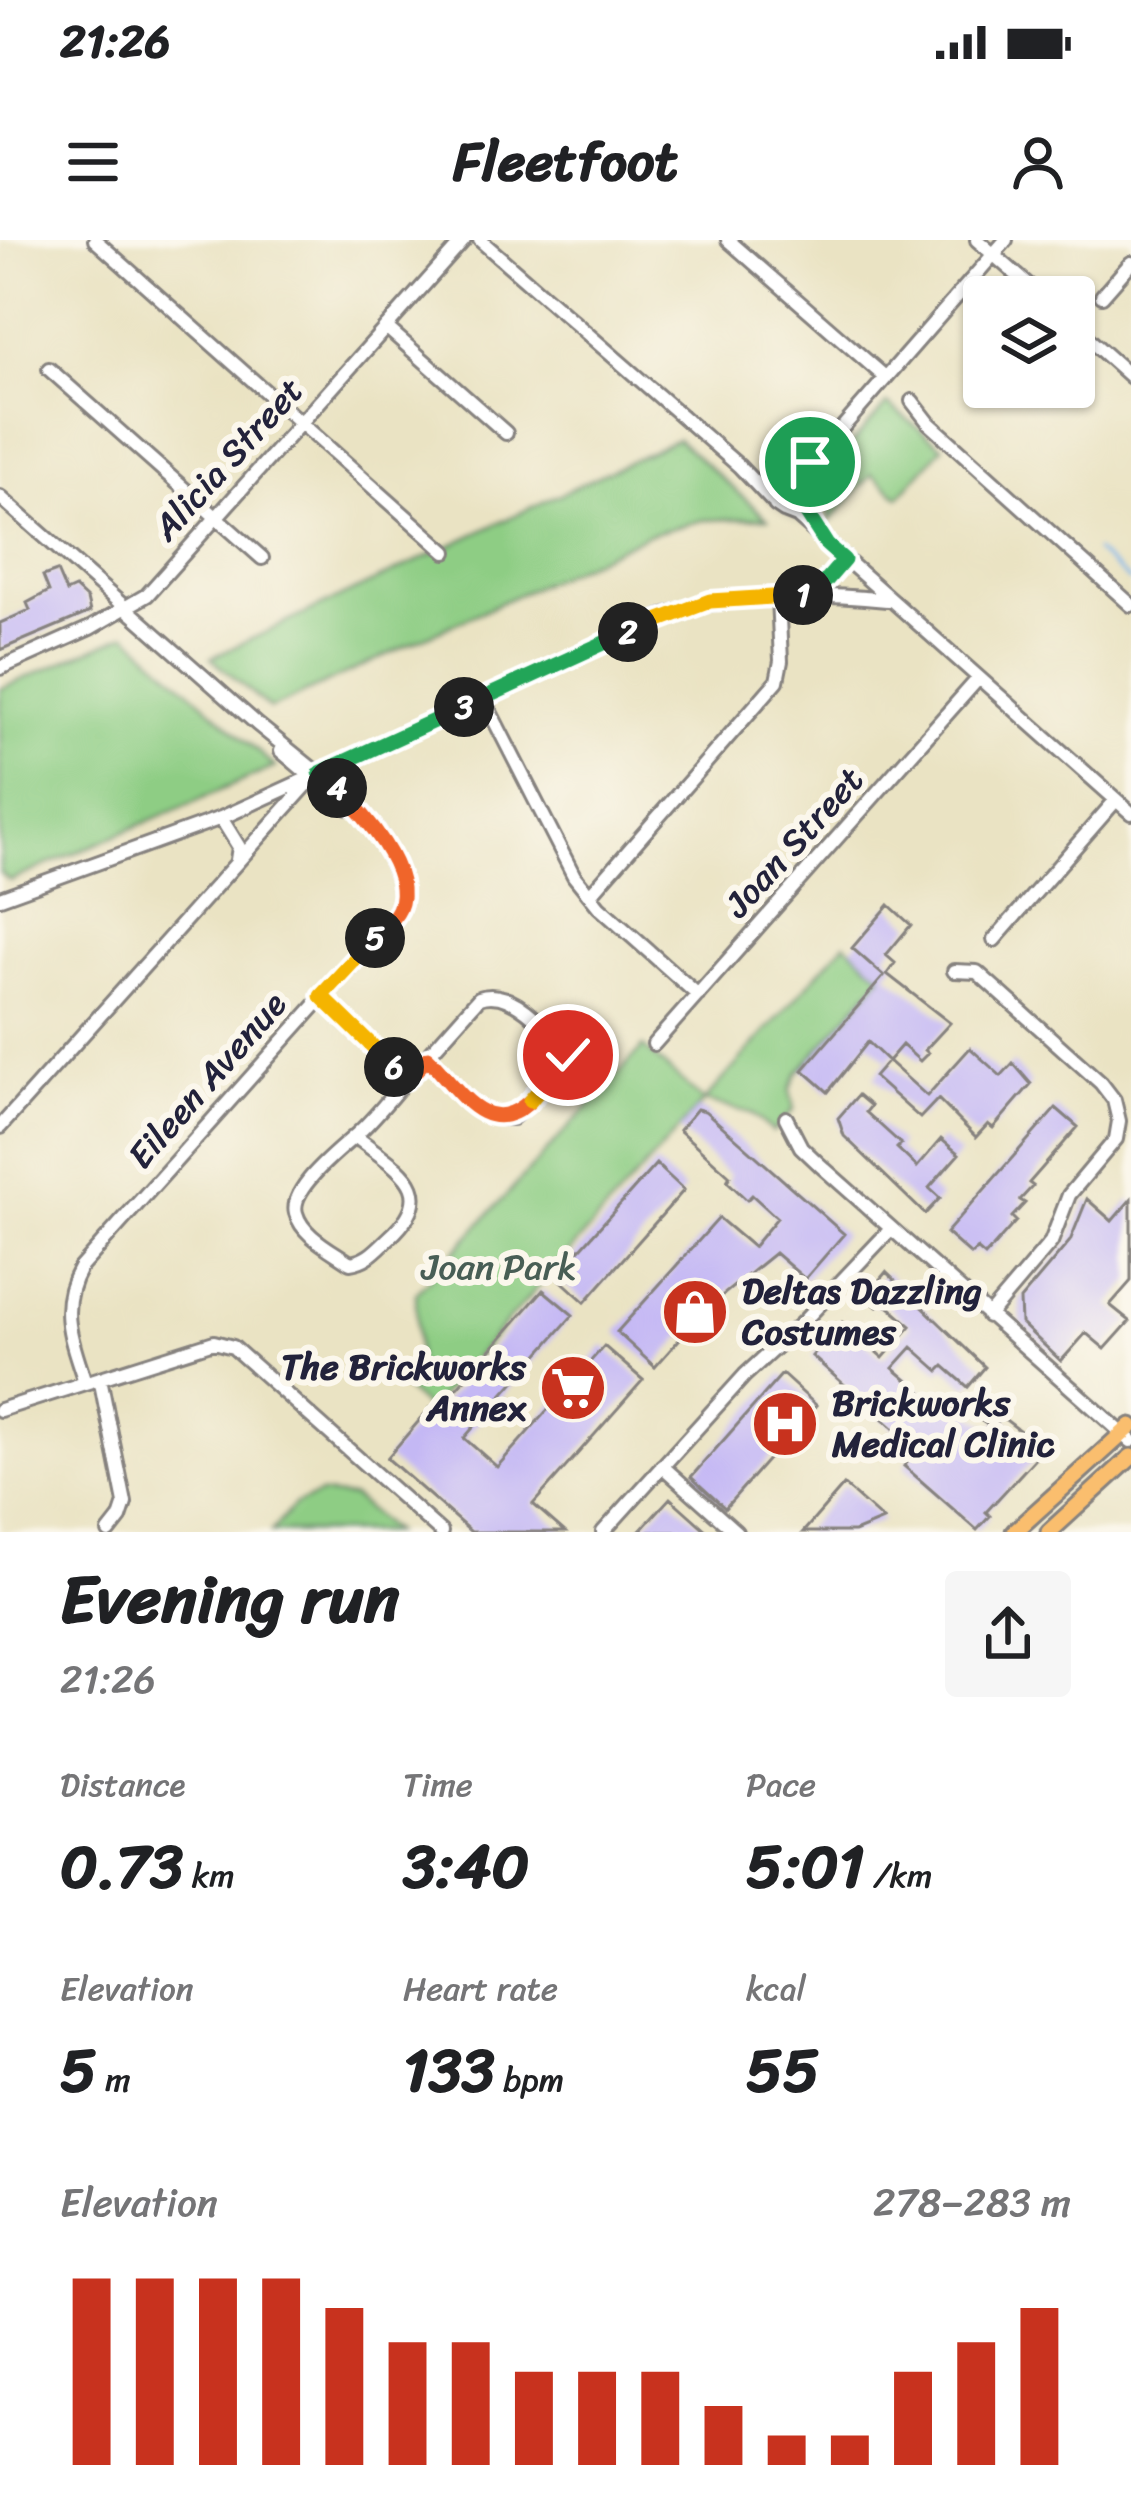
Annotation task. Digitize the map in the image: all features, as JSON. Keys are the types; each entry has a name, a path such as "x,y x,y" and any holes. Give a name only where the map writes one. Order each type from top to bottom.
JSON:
{"main road":[{"path":"1014,1532 1128,1434"},
{"path":"1049,1532 1131,1457"}],"street":[{"path":"95,240 446,552"},
{"name":"Alicia Street","path":"0,668 147,595 464,240"},
{"path":"481,240 1131,813"},
{"path":"728,240 885,377"},
{"path":"977,240 1019,276"},
{"path":"779,507 774,491 814,459 1006,240"},
{"path":"1102,296 1131,263"},
{"path":"386,327 506,433"},
{"path":"1095,345 1131,377"},
{"path":"49,369 262,558"},
{"path":"912,400 929,423 1131,604"},
{"path":"779,507 795,508 814,459"},
{"path":"744,470 794,487 827,545"},
{"path":"0,497 314,777"},
{"path":"803,595 818,590 844,560"},
{"path":"0,898 221,818 668,614 710,601 778,596 887,600"},
{"path":"590,895 778,681 778,596"},
{"name":"Joan Street","path":"654,1044 977,680"},
{"path":"483,698 574,875 599,908 698,995"},
{"path":"0,1127 314,777"},
{"name":"Eileen Avenue","path":"85,1382 66,1315 69,1291 80,1268 400,908 400,881 373,826 314,777"},
{"path":"994,940 1116,800"},
{"path":"221,818 239,847 237,861"},
{"path":"954,970 977,972 1101,1083 1114,1100 1120,1120 1116,1139 1069,1196 1051,1242 988,1316"},
{"path":"356,1136 408,1179 416,1191 416,1204 405,1224 363,1262 350,1263 306,1231 296,1212 296,1200 334,1151 356,1136 479,998 502,994 550,1033 568,1055 545,1088 512,1118 494,1118 474,1105 428,1058"},
{"path":"321,996 406,1080"},
{"path":"786,1118 801,1147 890,1230 1128,1434"},
{"path":"603,1532 745,1375 890,1230"},
{"path":"0,1410 214,1342 233,1347 440,1532"},
{"path":"100,1378 125,1503 109,1532"},
{"path":"662,1466 736,1532"}],"green space":[{"path":"887,404 943,447 899,497 872,474 830,521 827,471"},
{"path":"677,439 767,518 703,520 647,535 270,709 211,658"},
{"path":"127,634 275,767 10,881 0,873 0,689"},
{"path":"845,943 882,976 797,1074 790,1090 794,1109 773,1132 751,1113 704,1101"},
{"name":"Joan Park","path":"643,1047 704,1101 428,1410 404,1388 418,1374 416,1293"},
{"path":"320,1494 353,1497 393,1532 271,1532 294,1505"}],"building":[{"path":"57,571 66,592 75,588 87,599 90,612 0,650 0,623 30,610 27,603 49,591 43,576"},
{"path":"889,905 911,925 886,955 895,963 887,974 950,1023 920,1061 902,1045 888,1061 868,1042 828,1092 803,1070 884,976 852,948"},
{"path":"970,1048 1001,1076 1013,1063 1031,1084 993,1128 988,1124 976,1137 938,1099 920,1118 874,1077 888,1061 927,1096"},
{"path":"858,1095 871,1106 866,1112 901,1144 897,1148 917,1167 941,1139 959,1154 929,1188 940,1198 925,1214 844,1136 838,1118"},
{"path":"1056,1108 1078,1127 1029,1183 1033,1186 1020,1200 1025,1203 1012,1217 1016,1221 985,1256 977,1249 971,1255 946,1233"},
{"path":"697,1109 705,1111 844,1234 805,1279 775,1253 708,1307 655,1367 617,1332 719,1218 753,1247 777,1218 752,1195 747,1200 727,1181 730,1176 679,1130"},
{"path":"656,1164 684,1190 585,1302 556,1276"},
{"path":"1087,1199 1112,1221 1131,1199 1131,1281 1110,1305 1130,1321 1105,1349 1086,1333 1061,1361 1021,1323 1020,1300 1070,1241"},
{"path":"886,1272 985,1367 968,1387 944,1366 939,1371 912,1347 893,1368 940,1408 943,1404 952,1412 958,1405 992,1428 1002,1417 1044,1449 986,1512 990,1516 977,1530 904,1466 918,1450 812,1356 842,1322 883,1358 911,1326 882,1301 877,1307 865,1297"},
{"path":"543,1290 573,1315 464,1438 497,1467 604,1346 643,1380 533,1504 565,1532 471,1532 387,1458 430,1408 436,1412"},
{"path":"782,1374 816,1405 725,1508 691,1477"},
{"path":"844,1485 883,1520 854,1532 803,1532"},
{"path":"670,1498 708,1532 639,1532"}],"waterway":[{"path":"1095,551 1131,582"}],"place":[{"name":"Deltas Dazzling Costumes","path":"695,1312"},
{"name":"The Brickworks Annex","path":"573,1388"},
{"name":"Brickworks Medical Clinic","path":"785,1424"}],"route":[{"path":"568,1055 545,1088 512,1118 494,1118 474,1105 428,1058 406,1080 321,996 395,916 402,891 378,831 320,773 668,614 710,601 818,590 844,560 827,545 799,501 814,459 810,462"}]}
